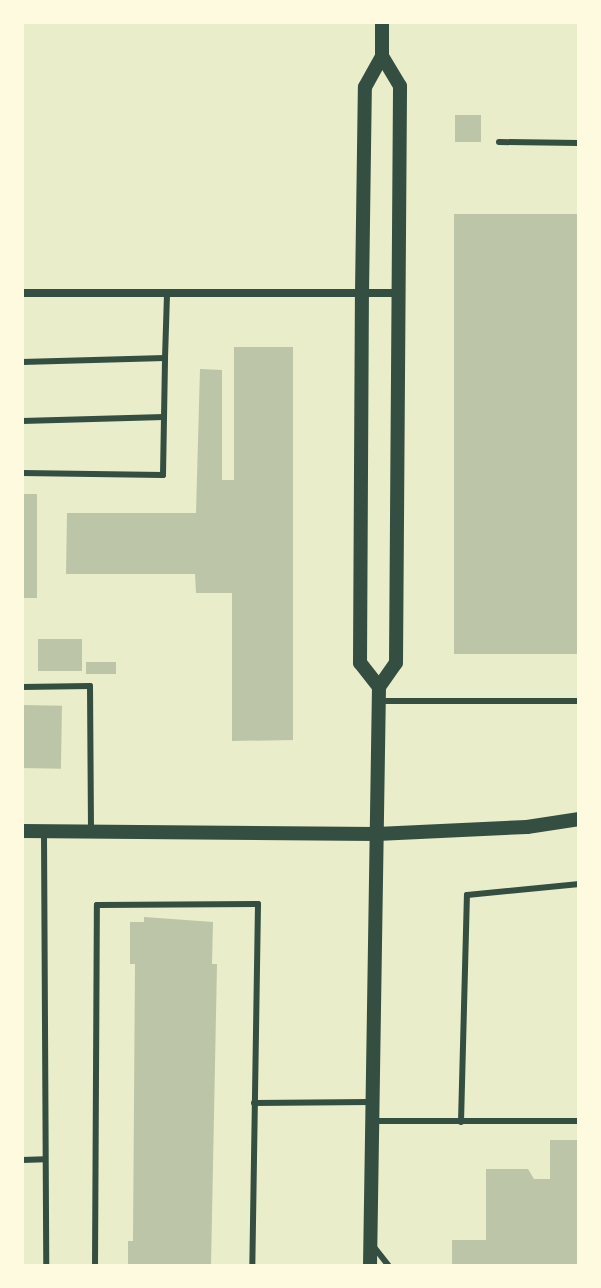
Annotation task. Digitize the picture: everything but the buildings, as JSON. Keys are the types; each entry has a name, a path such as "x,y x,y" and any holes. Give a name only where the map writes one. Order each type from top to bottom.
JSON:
{"street":[{"path":"379,694 360,663 365,87 382,56 382,22"},
{"path":"370,1266 379,694 396,663 400,86 382,56"},
{"path":"22,293 399,293"},
{"path":"22,831 377,834 527,827 579,819"}],"lane":[{"path":"499,142 579,143"},
{"path":"22,473 163,475 167,293"},
{"path":"22,362 165,358"},
{"path":"22,421 164,417"},
{"path":"22,687 90,686 91,832"},
{"path":"379,694 579,701"},
{"path":"44,831 46,1266"},
{"path":"461,1122 467,895 579,884"},
{"path":"95,1266 97,905 258,904 252,1266"},
{"path":"254,1103 373,1101"},
{"path":"373,1121 579,1121"},
{"path":"22,1160 45,1159"},
{"path":"371,1242 389,1266"}]}
